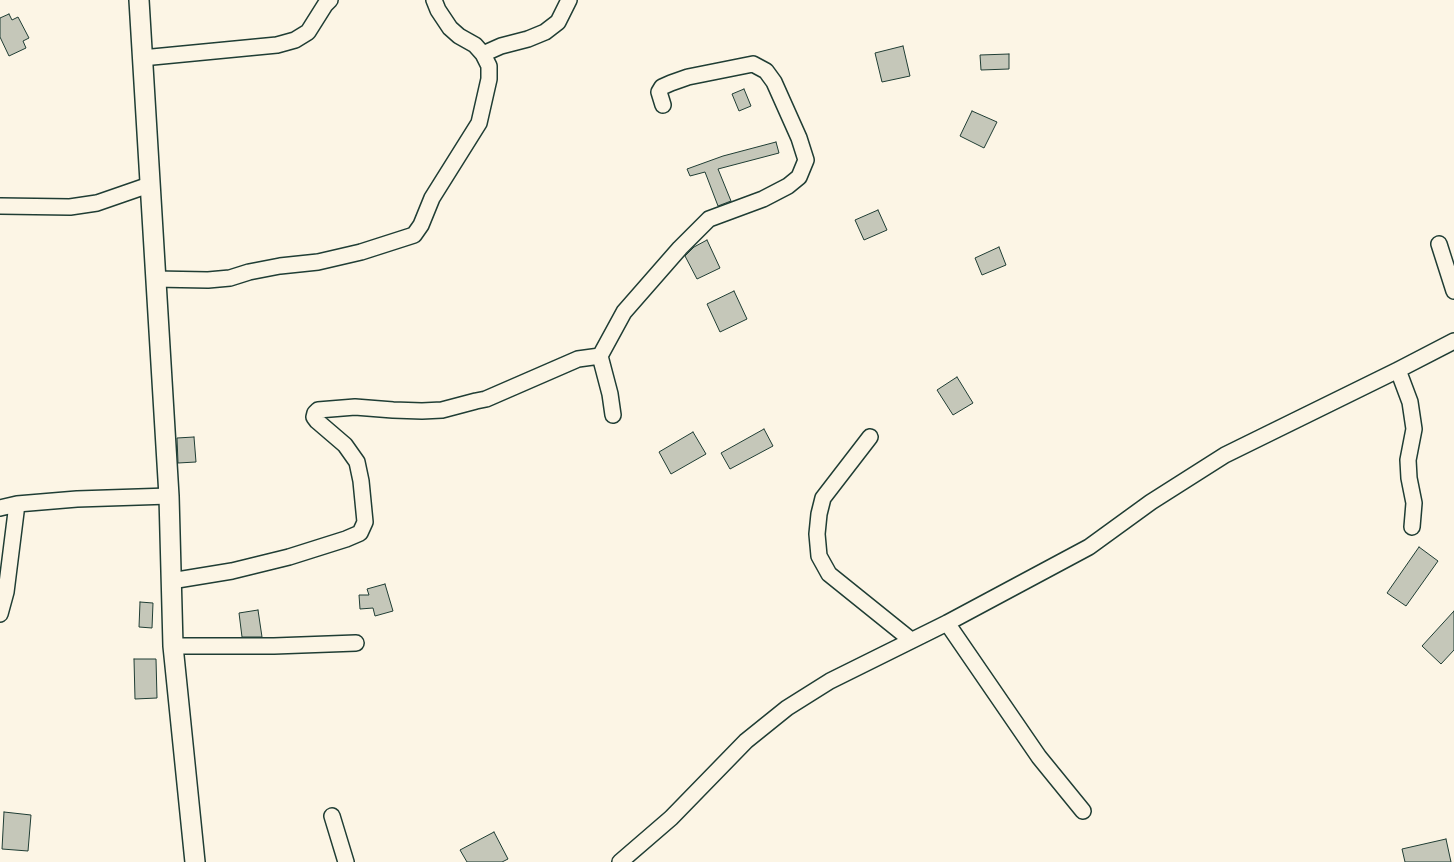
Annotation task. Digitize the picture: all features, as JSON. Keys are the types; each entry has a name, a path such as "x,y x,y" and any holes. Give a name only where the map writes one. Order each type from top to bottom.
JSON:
{"main road":[{"path":"138,0 169,496 173,646 195,862"}],"street":[{"path":"142,58 278,45 295,40 308,32 325,5 330,0"},
{"path":"155,279 208,280 230,278 249,272 280,266 318,262 361,252 414,235 421,225 432,198 479,123 489,79 489,66 483,54 475,45 459,36 450,28 438,10 434,0"},
{"path":"483,54 501,46 528,39 545,32 558,22 569,0"},
{"path":"613,415 610,394 600,356 624,312 696,230 709,219 763,199 788,186 799,177 806,160 799,138 774,82 766,71 753,64 688,77 662,87 659,92 663,105"},
{"path":"0,206 70,207 97,203 149,185"},
{"path":"1439,244 1454,291"},
{"path":"620,862 671,818 746,741 787,708 830,681 947,623 1089,547 1151,502 1225,455 1454,341"},
{"path":"171,581 232,572 289,557 346,539 360,533 365,522 357,462 344,445 314,417 314,413 318,410 356,407 422,412 442,410 476,400 486,399 578,359 600,356"},
{"path":"1398,370 1410,402 1414,429 1408,460 1409,478 1414,503 1412,527"},
{"path":"870,437 823,498 819,514 817,534 819,556 829,574 911,640"},
{"path":"0,508 17,504 77,499 169,496"},
{"path":"0,614 6,592 17,504"},
{"path":"947,623 1039,757 1083,811"},
{"path":"173,646 274,646 356,643"},
{"path":"332,816 346,862"}],"building":[{"path":"9,14 12,20 18,17 29,38 23,41 26,48 9,56 0,37 0,18"},
{"path":"903,46 910,76 882,82 875,53"},
{"path":"1009,54 1009,69 981,70 980,55"},
{"path":"744,89 751,106 739,111 732,94"},
{"path":"972,111 997,122 984,148 960,136"},
{"path":"776,142 779,153 718,169 731,201 718,206 705,172 690,176 687,169 723,156"},
{"path":"878,210 887,230 864,240 855,220"},
{"path":"707,240 720,268 697,279 685,256 694,247"},
{"path":"999,247 1006,265 982,275 975,258"},
{"path":"734,291 747,319 720,332 707,304"},
{"path":"957,377 973,403 953,415 937,390"},
{"path":"764,429 773,446 730,469 721,453"},
{"path":"693,432 706,454 671,474 659,452"},
{"path":"194,437 196,462 178,463 177,438"},
{"path":"1419,547 1438,561 1406,606 1387,593"},
{"path":"385,584 393,611 375,616 373,608 360,609 359,595 369,595 367,589"},
{"path":"140,602 153,603 152,628 139,627"},
{"path":"258,610 262,637 242,637 239,613"},
{"path":"1454,611 1454,650 1441,664 1422,646"},
{"path":"134,659 156,659 157,698 135,699"},
{"path":"4,812 31,815 28,851 2,849"},
{"path":"494,832 508,859 502,862 467,862 460,850"},
{"path":"1446,839 1451,862 1405,862 1402,849"}]}
